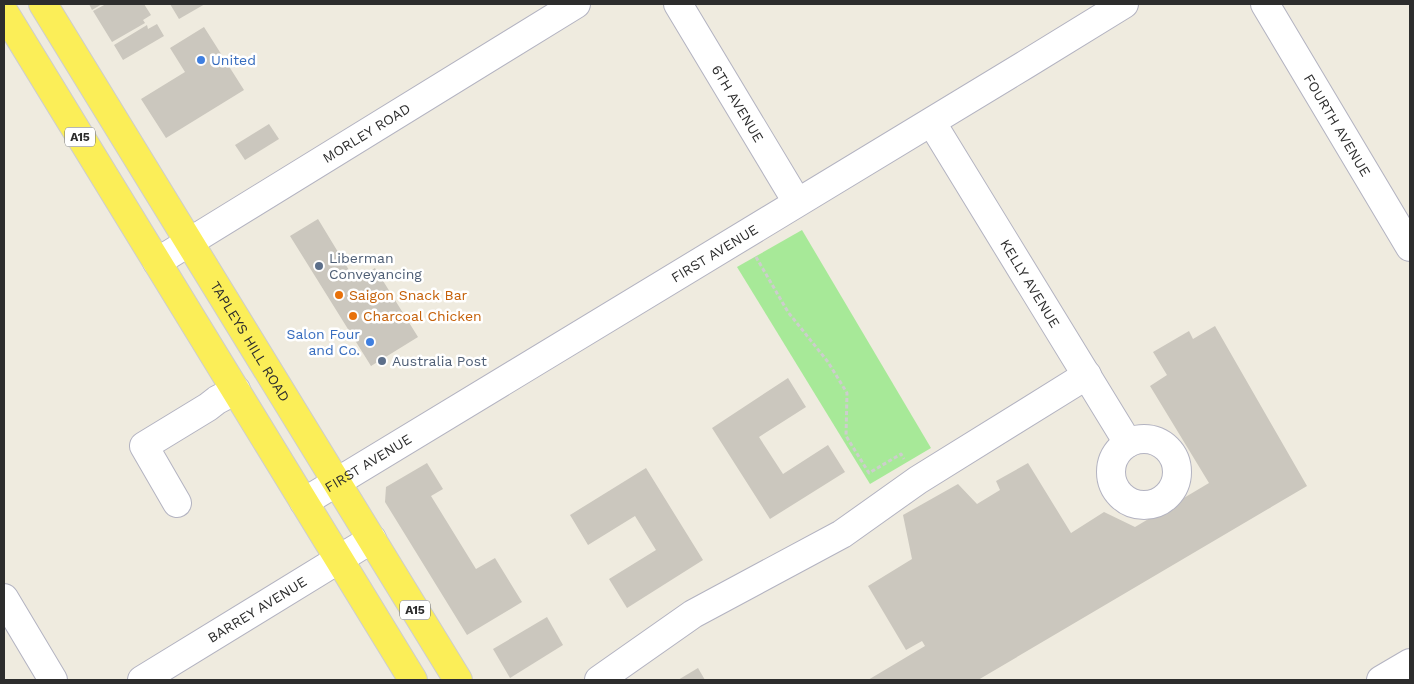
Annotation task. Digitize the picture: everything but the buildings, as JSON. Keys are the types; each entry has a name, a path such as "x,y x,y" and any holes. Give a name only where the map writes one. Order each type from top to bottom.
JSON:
{"main road":[{"name":"TAPLEYS HILL ROAD","path":"43,4 458,680"},
{"name":"A15","path":"4,12 413,680"}],"street":[{"name":"MORLEY ROAD","path":"157,262 576,4"},
{"name":"6TH AVENUE","path":"678,4 797,202"},
{"name":"FIRST AVENUE","path":"304,502 1124,4"},
{"name":"FOURTH AVENUE","path":"1265,4 1410,247"},
{"name":"KELLY AVENUE","path":"932,122 1128,443"},
{"path":"599,680 693,614 842,534 918,480 1087,375"},
{"path":"177,503 144,446 236,390"},
{"name":"BARREY AVENUE","path":"142,680 372,539"},
{"path":"4,598 53,680"},
{"path":"1381,680 1410,662"}],"path":[{"path":"743,235 788,312 828,362 847,394 846,436 869,473 901,454 918,480"}],"green space":[{"path":"802,230 931,448 870,484 737,267"}],"place":[{"name":"United","path":"201,60"},
{"name":"Liberman Conveyancing","path":"319,266"},
{"name":"Saigon Snack Bar","path":"339,295"},
{"name":"Charcoal Chicken","path":"353,316"},
{"name":"Salon Four and Co.","path":"370,342"},
{"name":"Australia Post","path":"382,361"}]}
